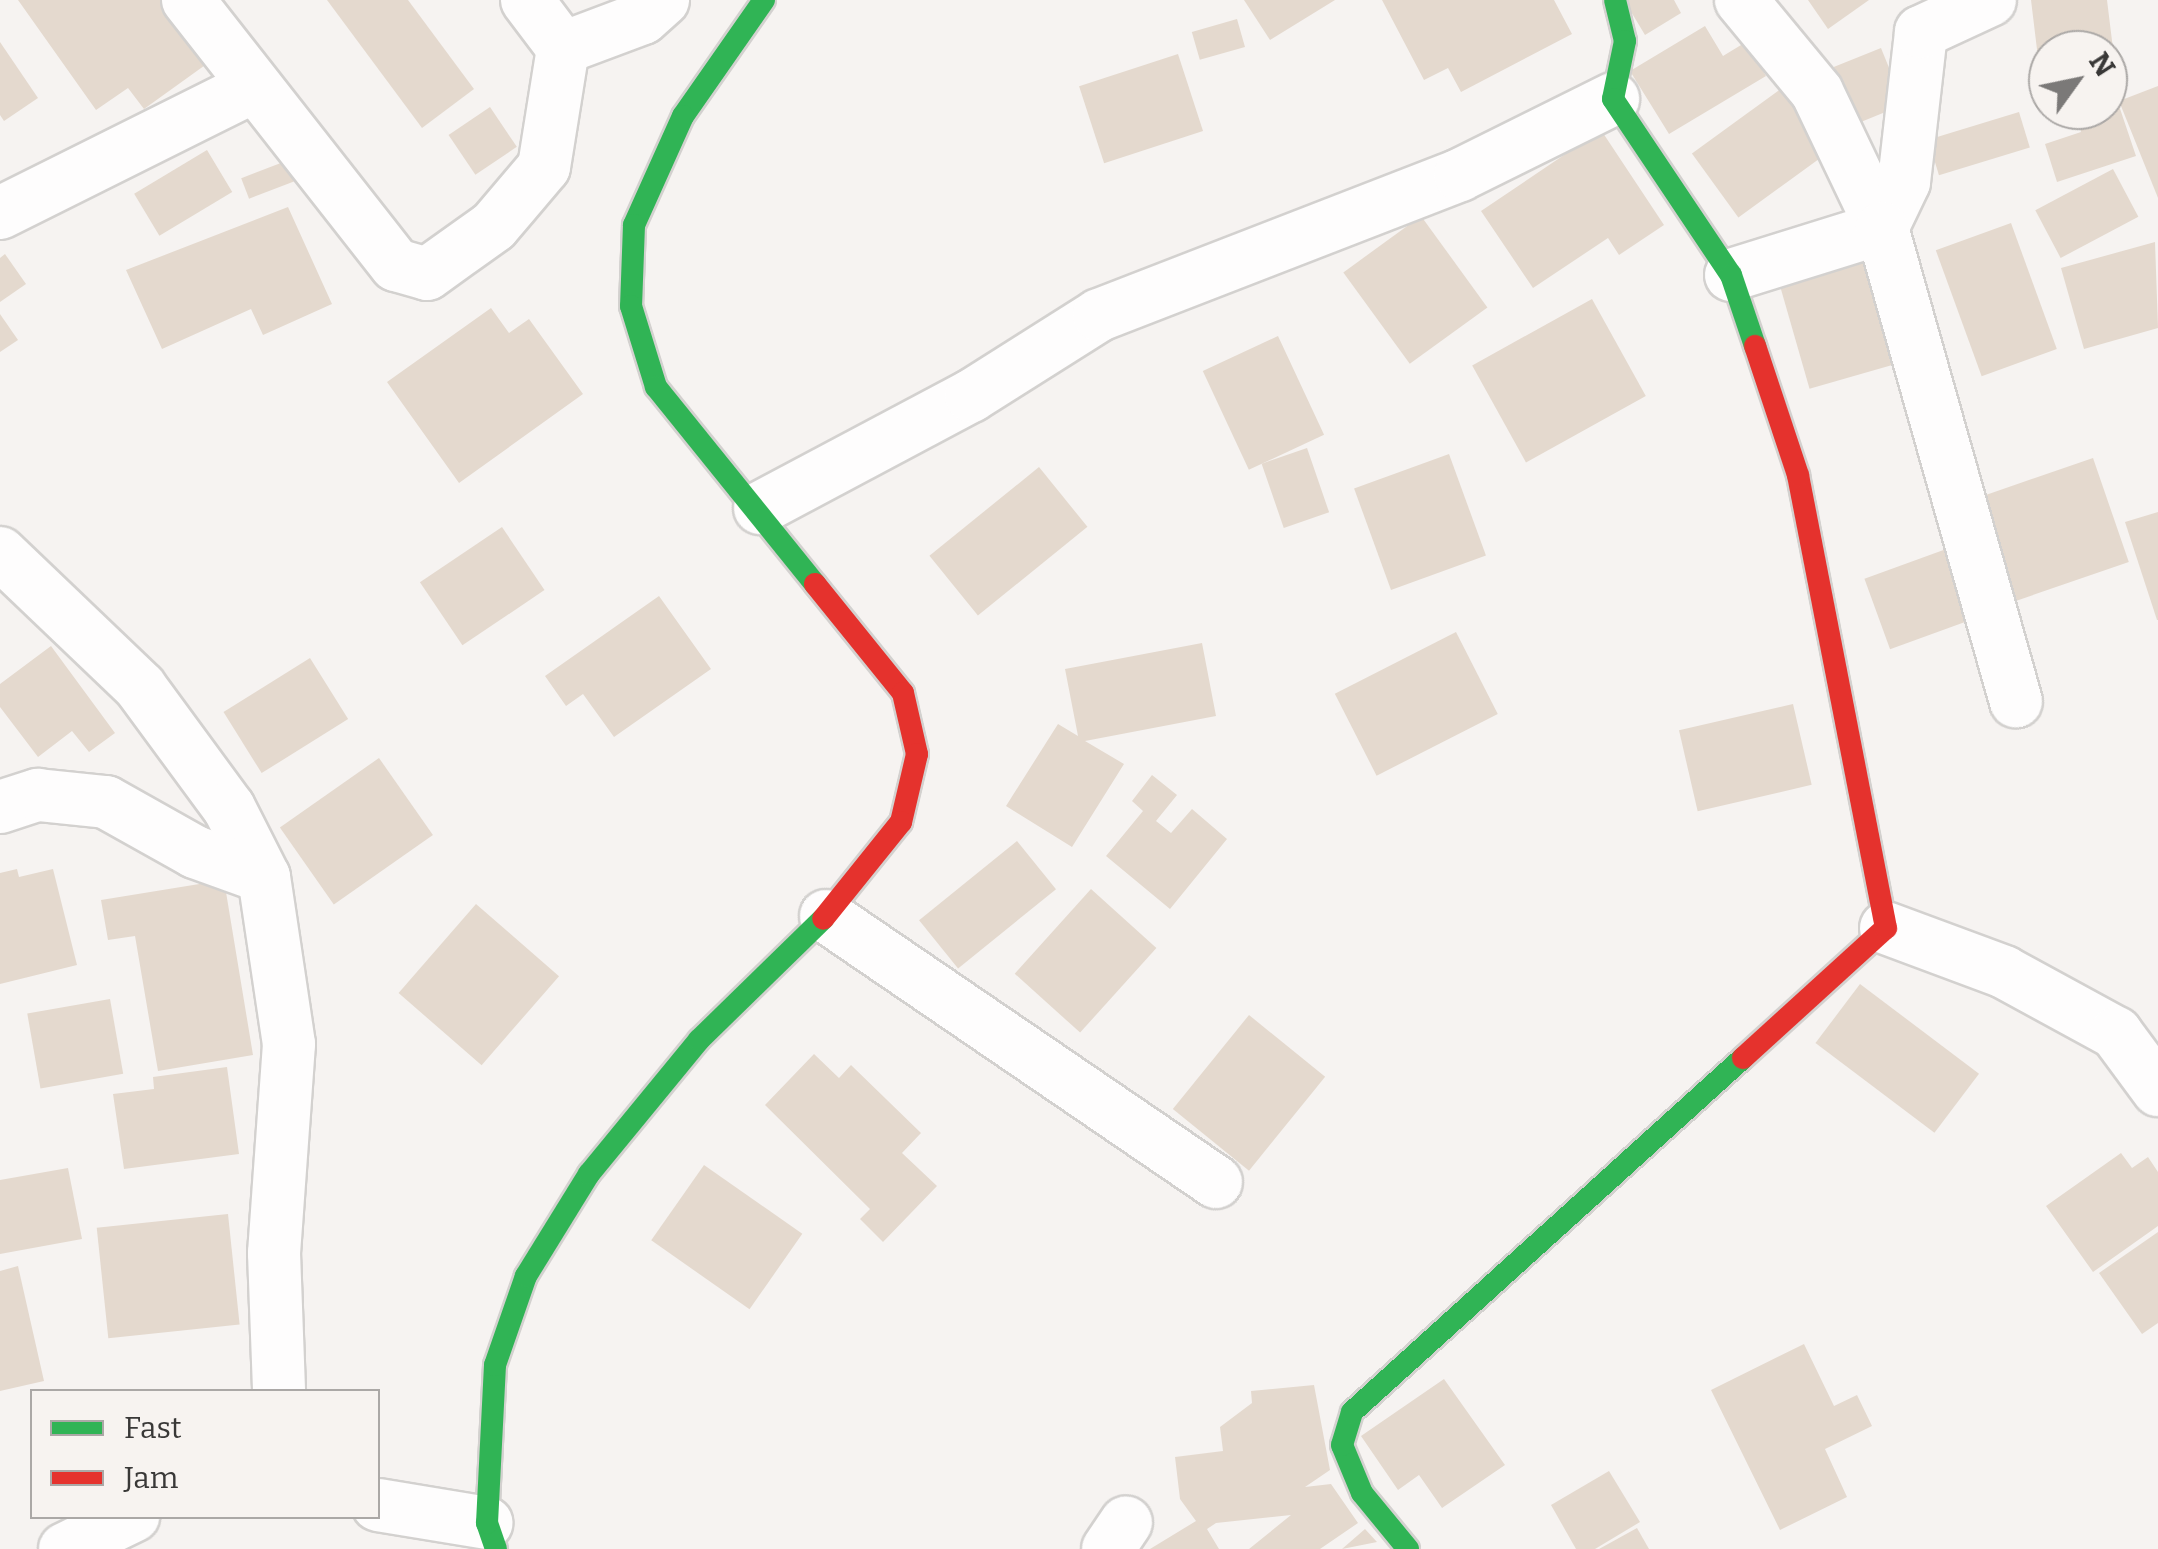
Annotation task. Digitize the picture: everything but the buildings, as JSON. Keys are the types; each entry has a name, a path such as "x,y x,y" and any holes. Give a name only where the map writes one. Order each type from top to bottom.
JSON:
{"street":[{"path":"188,0 396,266 427,274 494,226 544,167 563,48 527,0"},
{"path":"380,1506 492,1536 495,1365 526,1276 589,1174 698,1040 826,916 901,822 917,754 904,693 760,508 656,387 631,306 634,226 684,116 764,0"},
{"path":"1615,0 1625,41 1612,99 1731,275 1798,476 1886,928"},
{"path":"1741,0 1817,92 1882,228 2016,701"},
{"path":"1731,275 1882,228 1904,182 1911,16 1990,0"},
{"path":"563,48 645,6"},
{"path":"0,213 254,87"},
{"path":"760,508 971,396 1099,315 1460,175 1612,99"},
{"path":"0,553 140,687 229,808 264,877 289,1044 274,1253 279,1389"},
{"path":"0,806 38,796 106,802 195,852 264,877"},
{"path":"826,916 1216,1182"},
{"path":"1886,928 2004,972 2116,1033 2158,1090"},
{"path":"1408,1549 1362,1493 1342,1445 1352,1412 1886,928"},
{"path":"65,1549 128,1519"}],"traffic: fast":[{"path":"764,0 683,116 634,225 631,306 656,387 815,584"},
{"path":"1615,0 1625,41 1613,99 1731,275 1755,346"},
{"path":"496,1549 487,1523 495,1365 526,1276 589,1174 699,1040 823,919"},
{"path":"1408,1549 1362,1493 1342,1445 1352,1412 1743,1058"}],"traffic: jam":[{"path":"1743,1058 1886,928 1798,475 1755,346"},
{"path":"815,584 903,693 917,754 901,822 823,919"}]}
